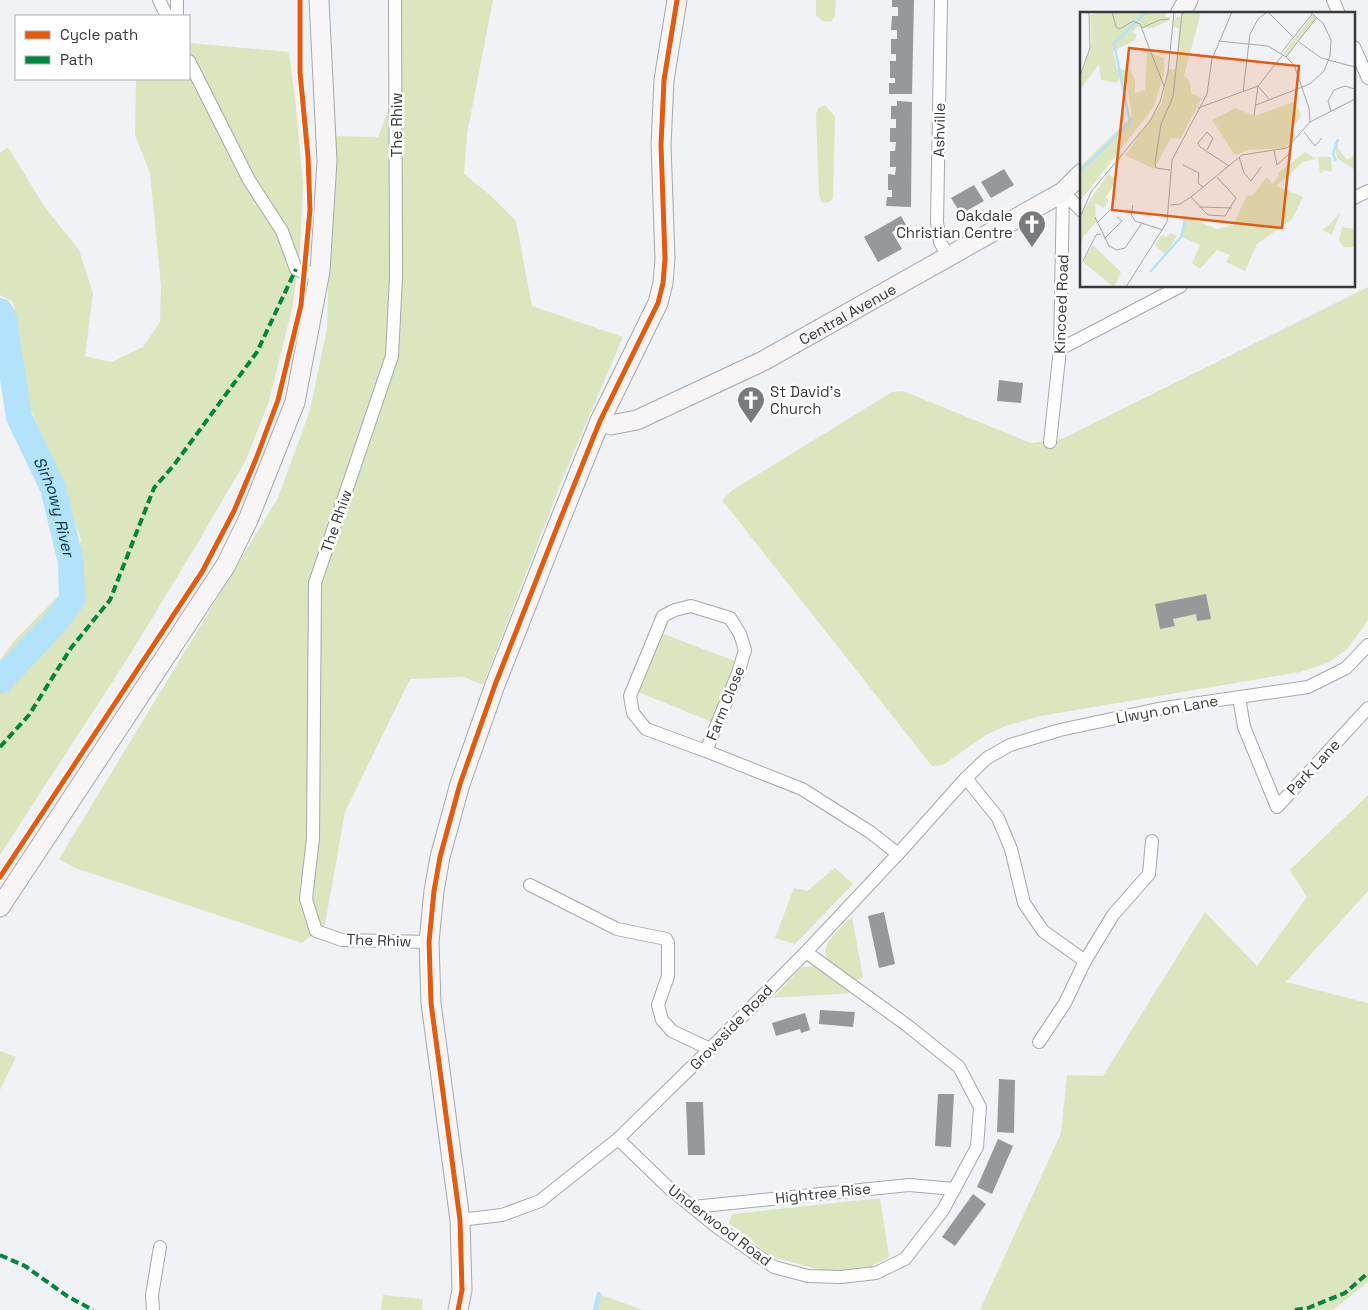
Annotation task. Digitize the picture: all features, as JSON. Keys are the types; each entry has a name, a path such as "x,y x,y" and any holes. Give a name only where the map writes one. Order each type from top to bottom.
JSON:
{"street":[{"path":"159,0 166,15"},
{"path":"177,0 177,15"},
{"path":"0,907 226,566 248,520 295,402 320,271 327,160 319,0"},
{"name":"The Rhiw","path":"395,0 396,277 392,356 315,583 313,838 306,899 316,931 342,940 429,942"},
{"path":"458,1310 462,1290 460,1220 431,1003 429,942 434,891 440,857 460,784 495,685 600,421 658,303 663,283 665,259 661,145 663,89 676,0"},
{"name":"Ashville","path":"941,0 937,222 940,242 949,258"},
{"path":"1181,12 1188,0"},
{"path":"1333,0 1338,12"},
{"path":"1356,51 1368,78"},
{"path":"190,63 249,180 282,231 296,269 304,274 320,271"},
{"name":"Central Avenue","path":"600,421 611,425 637,420 764,361 1063,192 1080,175"},
{"path":"1063,192 1080,209"},
{"name":"Kincoed Road","path":"1050,442 1060,349 1063,192"},
{"path":"1356,197 1368,192"},
{"path":"1060,349 1159,291 1172,288"},
{"name":"Farm Close","path":"706,750 738,673 745,650 740,634 730,618 691,606 675,610 663,616 630,696 633,713 646,729 706,750 802,789 870,832 898,854"},
{"name":"Llwyn on Lane","path":"966,778 987,758 1010,745 1060,730 1158,710 1308,687 1346,668 1368,645"},
{"name":"Park Lane","path":"1239,697 1244,727 1277,807 1368,708"},
{"path":"966,778 998,818 1011,849 1024,903 1043,931 1085,961"},
{"name":"Groveside Road","path":"460,1220 502,1216 540,1201 618,1139 806,952 966,778"},
{"path":"1039,1042 1065,1003 1085,961 1113,915 1149,874 1152,841"},
{"path":"530,886 617,929 666,939 668,944 668,976 658,1005 662,1020 672,1031 710,1049"},
{"name":"Underwood Road","path":"618,1139 669,1188 717,1227 774,1267 808,1276 841,1277 876,1273 905,1259 943,1210 977,1147 980,1107 959,1067 908,1026 806,952"},
{"name":"Hightree Rise","path":"693,1207 909,1185 954,1189"},
{"path":"153,1310 152,1295 160,1247"}],"green space":[{"path":"388,0 493,0 467,134 464,174 490,195 516,221 532,306 623,337 564,475 483,685 464,677 410,679 345,812 325,924 302,943 75,868 59,859 278,498 310,410 327,328 332,136 378,137 389,108"},
{"path":"816,0 836,0 835,16 831,22 822,21 816,15"},
{"path":"190,43 289,52 303,185 300,250 292,309 269,401 246,460 131,653 0,855 0,660 14,641 60,594 81,540 50,454 30,408 13,302 0,295 0,153 8,147 44,206 79,250 93,293 85,356 111,362 143,347 160,322 161,286 150,173 135,135 136,80 190,80"},
{"path":"825,105 835,117 833,198 830,202 822,203 819,195 816,114 818,108"},
{"path":"1368,287 1368,620 1348,648 1328,663 1300,672 1041,716 1005,726 986,735 943,765 932,766 722,500 731,491 892,392 903,391 1031,443 1062,439"},
{"path":"661,633 735,661 712,722 638,692"},
{"path":"1368,795 1368,891 1286,982 1368,1003 1368,1282 1333,1310 980,1310 1061,1133 1067,1075 1103,1076 1205,912 1257,966 1307,897 1290,870"},
{"path":"835,868 853,884 795,944 775,938 794,888 807,891"},
{"path":"852,917 863,978 857,980 834,965 826,954 826,948 833,936"},
{"path":"814,966 853,993 773,998 802,967"},
{"path":"0,1051 16,1057 0,1090"},
{"path":"880,1198 889,1257 868,1268 828,1272 773,1257 729,1223 732,1214"},
{"path":"599,1294 643,1310 595,1310"},
{"path":"383,1295 423,1299 422,1310 381,1310"}],"building":[{"path":"892,0 914,0 912,94 889,94 889,83 895,83 895,78 890,78 890,61 896,61 896,54 891,54 891,39 897,39 897,30 891,30 892,16 898,16 898,7 892,7"},
{"path":"897,101 912,102 911,207 886,206 887,197 892,197 892,190 888,190 888,174 895,175 896,167 890,167 890,151 895,151 896,142 890,142 890,128 896,128 896,119 891,119 891,106 897,106"},
{"path":"1004,169 1014,185 991,198 981,182"},
{"path":"974,185 984,201 961,214 951,198"},
{"path":"901,216 906,225 892,232 902,249 878,262 864,237"},
{"path":"999,380 1023,383 1021,403 997,401"},
{"path":"1206,594 1211,619 1197,621 1196,614 1173,619 1175,626 1160,629 1155,604"},
{"path":"884,912 895,964 879,968 868,916"},
{"path":"820,1010 855,1012 853,1027 819,1024"},
{"path":"805,1013 810,1030 801,1033 800,1029 776,1036 772,1023"},
{"path":"999,1079 1015,1080 1014,1133 997,1132"},
{"path":"938,1094 954,1094 951,1147 935,1146"},
{"path":"686,1102 703,1102 705,1155 688,1155"},
{"path":"998,1139 1013,1146 992,1194 977,1187"},
{"path":"973,1194 986,1204 955,1246 942,1237"}],"waterway":[{"name":"Sirhowy River","path":"0,311 4,319 19,417 53,488 71,562 72,600 54,624 0,681"},
{"path":"595,1310 599,1294"}],"marked path":[{"path":"0,747 29,715 71,648 110,600 154,488 174,465 257,352 296,269"},
{"path":"0,1255 25,1266 67,1296 93,1310"},
{"path":"1295,1310 1308,1308 1345,1293 1368,1273"}],"cycle path":[{"path":"0,877 202,572 234,511 278,400 301,305 310,210 308,157 300,72 300,0"},
{"path":"458,1310 462,1290 460,1220 431,1003 429,942 434,891 440,857 460,784 495,685 600,421 658,303 663,283 665,259 661,145 664,80 677,0"}],"place":[{"name":"Oakdale Christian Centre","path":"1032,248"},
{"name":"St David's Church","path":"751,424"}]}
